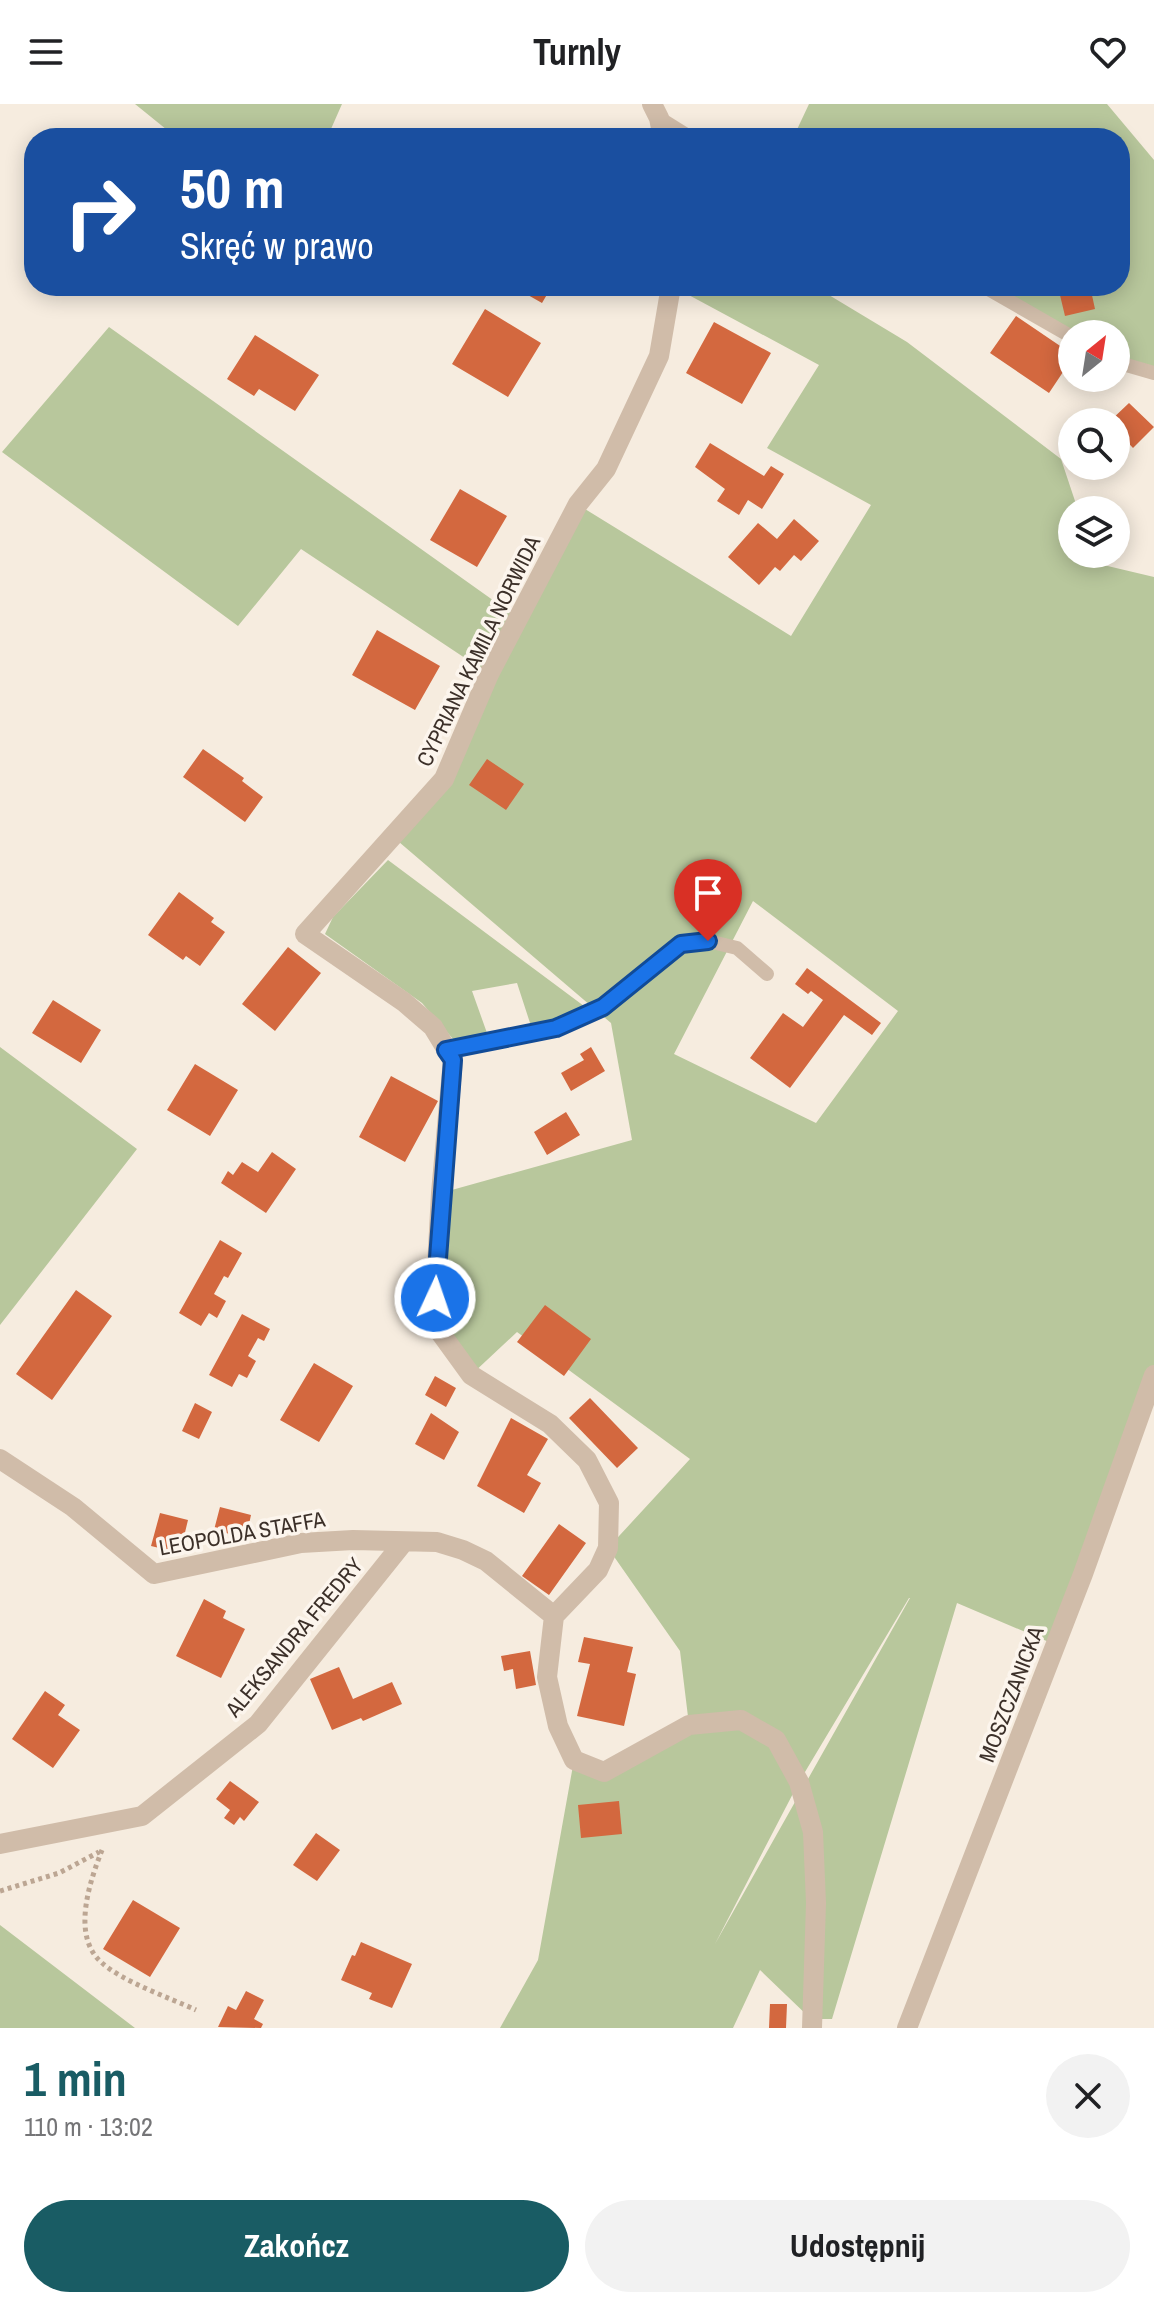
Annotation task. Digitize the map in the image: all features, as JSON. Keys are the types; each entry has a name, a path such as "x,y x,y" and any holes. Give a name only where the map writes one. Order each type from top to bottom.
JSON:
{"street":[{"name":"CYPRIANA KAMILA NORWIDA","path":"554,1616 598,1570 608,1548 609,1503 587,1460 550,1424 471,1375 434,1324 439,1219 453,1060 433,1027 404,1002 305,934 444,779 489,674 578,504 606,469 659,356 669,296"},
{"name":"MOSZCZANICKA","path":"907,2028 1083,1574 1154,1375"},
{"name":"LEOPOLDA STAFFA","path":"0,1459 73,1507 154,1574 301,1543 353,1540 437,1542 486,1561 554,1616"},
{"name":"ALEKSANDRA FREDRY","path":"0,1844 142,1816 258,1724 403,1543"},
{"path":"554,1616 547,1677 558,1726 574,1760 604,1772 689,1725 741,1720 776,1740 799,1782 813,1832 816,1903 812,2028"}],"lane":[{"path":"1000,296 1058,329"},
{"path":"1130,366 1154,373"},
{"path":"446,1050 556,1028 603,1007 681,944 708,941 737,948 767,974"}],"path":[{"path":"0,1891 59,1873 103,1849 142,1816"},
{"path":"103,1849 88,1889 88,1945 101,1962 114,1971 196,2010"}],"green space":[{"path":"135,104 342,104 331,128 165,128"},
{"path":"809,104 1107,104 1127,128 798,128"},
{"path":"1130,131 1154,160 1154,373 1130,366 1130,320 1058,320 1058,326 1002,296 1130,296"},
{"path":"691,296 831,296 907,342 1058,457 1058,480 1068,480 1073,496 1058,496 1058,568 1116,568 1154,577 1154,1378 1056,1645 957,1603 832,2019 811,2019 760,1970 733,2028 500,2028 538,1960 574,1760 604,1772 689,1725 680,1651 608,1548 690,1459 517,1332 471,1375 434,1324 441,1193 632,1140 611,1023 392,836 444,779 489,674 301,549 238,626 2,452 109,327 518,618 585,509 791,636 871,505 767,448 819,365","holes":["753,901 898,1011 816,1123 674,1054","910,1598 715,1944 799,1782"]},
{"path":"388,860 588,1009 531,1026 517,983 472,991 487,1033 453,1039 422,1003 325,934 333,917"},
{"path":"0,1047 137,1149 0,1325"},
{"path":"0,1925 135,2028 0,2028"}],"building":[{"path":"530,296 546,296 542,303"},
{"path":"1060,296 1092,296 1095,309 1065,316"},
{"path":"485,309 541,343 508,397 452,364"},
{"path":"1016,316 1058,344 1058,380 1049,393 990,353"},
{"path":"714,322 771,353 742,404 686,373"},
{"path":"255,335 319,375 295,411 259,389 254,396 227,379"},
{"path":"1129,403 1154,427 1133,448 1130,445 1130,408 1124,408"},
{"path":"710,443 764,476 771,466 784,474 762,509 748,500 739,515 717,501 725,489 695,467"},
{"path":"460,489 507,516 477,567 430,540"},
{"path":"794,519 819,541 801,561 794,555 780,571 775,567 759,585 728,557 758,523 777,539"},
{"path":"377,630 440,666 415,710 352,675"},
{"path":"203,749 244,778 242,781 263,797 245,822 183,777"},
{"path":"487,759 524,784 506,810 469,785"},
{"path":"179,892 214,918 211,922 225,932 200,966 186,956 183,960 148,935"},
{"path":"288,947 321,973 275,1031 242,1004"},
{"path":"807,968 881,1023 872,1035 844,1015 790,1088 750,1058 783,1013 803,1027 823,1000 795,984"},
{"path":"53,1000 101,1030 81,1063 32,1033"},
{"path":"591,1047 605,1071 571,1091 561,1073 584,1060 580,1054"},
{"path":"195,1064 238,1090 210,1136 167,1110"},
{"path":"391,1076 438,1101 405,1162 359,1137"},
{"path":"566,1112 580,1135 547,1155 534,1132"},
{"path":"272,1152 296,1169 266,1213 221,1183 228,1171 233,1175 242,1162 258,1172"},
{"path":"220,1240 242,1253 228,1278 224,1276 214,1294 226,1301 217,1318 209,1313 201,1326 179,1313"},
{"path":"76,1290 112,1316 52,1400 16,1374"},
{"path":"545,1305 591,1339 564,1376 517,1342"},
{"path":"242,1314 270,1329 264,1341 258,1338 248,1356 256,1361 247,1378 239,1374 232,1387 209,1375"},
{"path":"314,1363 353,1386 319,1442 280,1420"},
{"path":"435,1376 456,1388 446,1407 425,1395"},
{"path":"590,1398 638,1448 617,1468 569,1418"},
{"path":"195,1403 212,1412 199,1439 182,1431"},
{"path":"431,1413 459,1432 444,1460 415,1444"},
{"path":"511,1418 548,1439 527,1475 541,1483 524,1513 477,1486"},
{"path":"220,1507 251,1515 246,1538 214,1530"},
{"path":"160,1513 188,1520 180,1553 151,1546"},
{"path":"559,1524 586,1543 549,1595 522,1576"},
{"path":"204,1599 226,1611 223,1618 245,1629 221,1678 176,1656"},
{"path":"584,1637 633,1647 627,1672 636,1674 624,1726 577,1716 590,1664 578,1662"},
{"path":"530,1651 536,1685 516,1689 513,1669 504,1671 501,1656"},
{"path":"339,1667 353,1699 392,1682 402,1704 332,1730 310,1679"},
{"path":"45,1691 65,1705 58,1715 80,1730 53,1768 12,1739"},
{"path":"230,1781 259,1802 244,1821 240,1817 234,1825 224,1818 230,1810 216,1799"},
{"path":"619,1801 622,1834 581,1838 578,1805"},
{"path":"316,1833 340,1850 317,1881 293,1865"},
{"path":"133,1900 180,1928 150,1977 103,1949"},
{"path":"361,1942 412,1964 392,2008 369,1999 372,1993 341,1980"},
{"path":"246,1991 264,2000 254,2019 263,2024 261,2028 218,2027 228,2006 236,2010"},
{"path":"770,2004 787,2004 786,2028 769,2028"}],"route":[{"path":"435,1298 453,1060 446,1050 556,1028 603,1007 681,944 708,941"}]}
